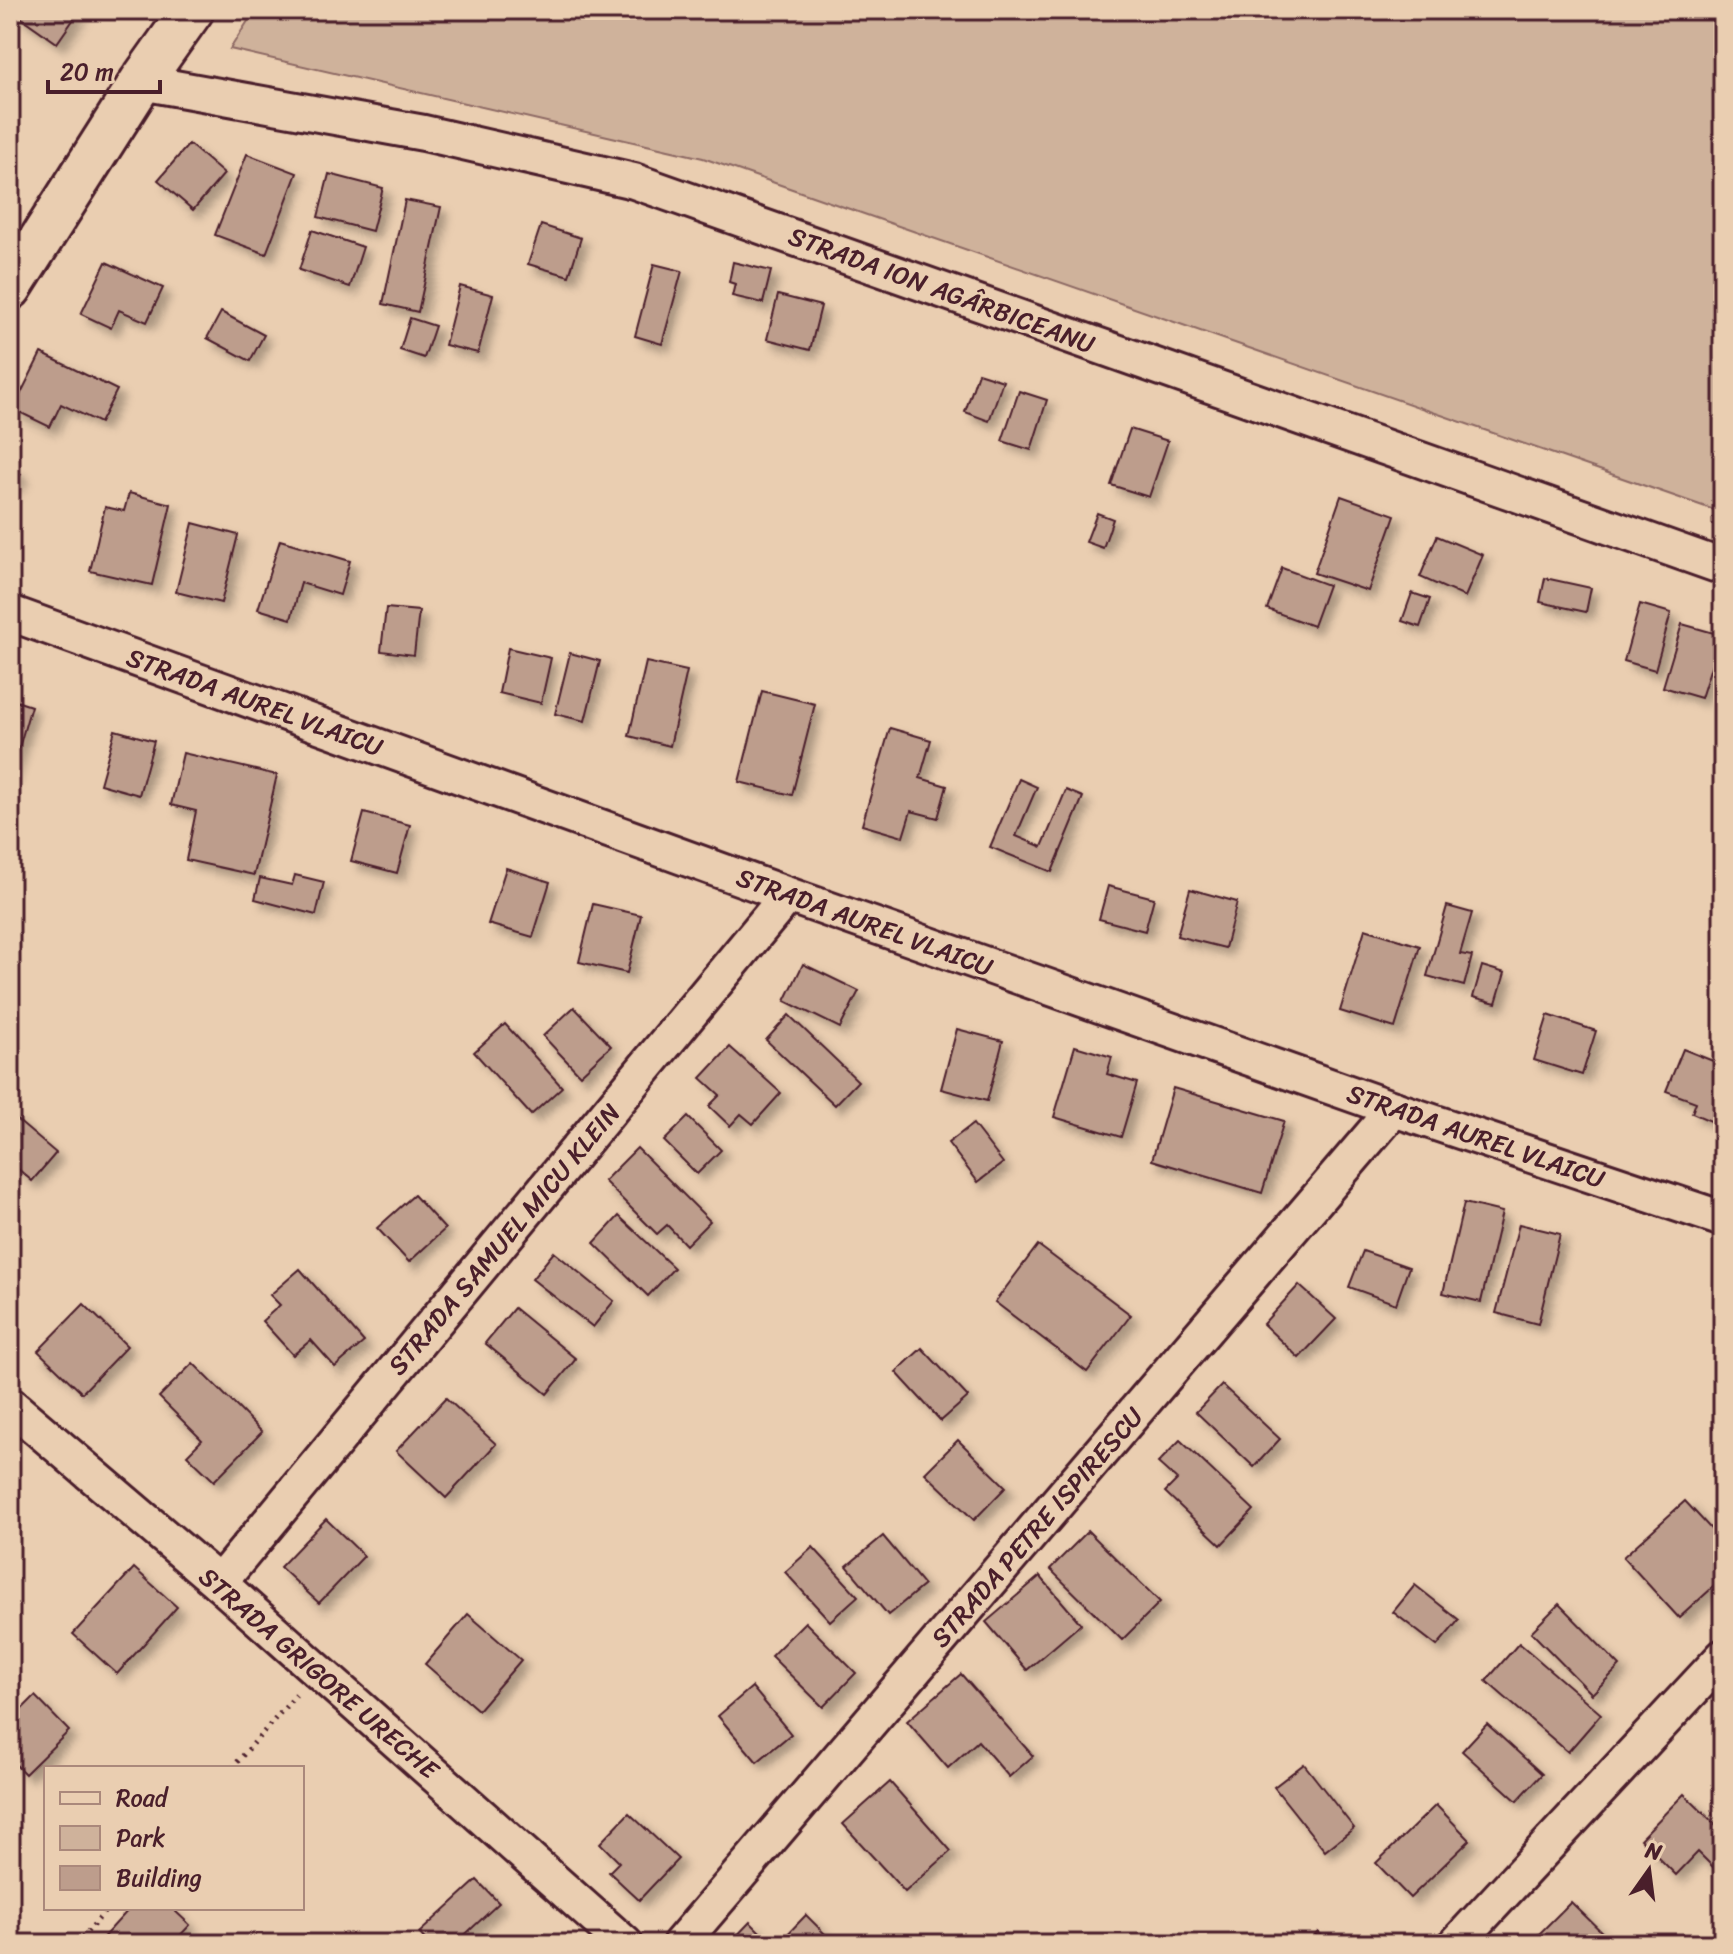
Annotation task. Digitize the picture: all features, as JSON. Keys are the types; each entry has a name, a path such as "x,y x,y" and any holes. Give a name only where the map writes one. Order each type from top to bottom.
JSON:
{"street":[{"path":"10,288 141,82 192,10"},
{"name":"STRADA ION AGÂRBICEANU","path":"141,82 424,133 634,181 1723,567"},
{"name":"STRADA AUREL VLAICU","path":"10,613 788,895 1394,1109 1723,1219"},
{"name":"STRADA SAMUEL MICU KLEIN","path":"219,1583 788,895"},
{"name":"STRADA PETRE ISPIRESCU","path":"680,1944 1394,1109"},
{"name":"STRADA GRIGORE URECHE","path":"10,1405 219,1583 625,1944"},
{"path":"1456,1944 1723,1657"}],"path":[{"path":"234,1766 318,1671"},
{"path":"77,1944 106,1910"}],"green space":[{"path":"255,10 1723,10 1723,513 703,158 230,49"}],"building":[{"path":"80,10 57,43 13,12"},
{"path":"189,144 224,174 193,210 158,180"},
{"path":"247,154 297,173 266,254 215,235"},
{"path":"329,174 383,188 372,231 318,217"},
{"path":"405,200 441,207 418,312 383,304"},
{"path":"541,225 581,238 569,276 528,264"},
{"path":"312,230 363,247 350,287 299,270"},
{"path":"106,262 163,288 147,322 119,310 111,328 81,314"},
{"path":"733,262 771,271 763,303 732,296 735,284 729,282"},
{"path":"654,264 682,271 662,344 635,336"},
{"path":"460,286 493,295 478,353 445,345"},
{"path":"778,295 821,306 810,350 767,339"},
{"path":"221,312 264,335 250,361 207,338"},
{"path":"410,318 435,326 424,358 400,350"},
{"path":"41,353 117,390 100,423 61,404 50,427 13,409"},
{"path":"978,373 1003,381 989,421 965,412"},
{"path":"1019,391 1047,400 1031,450 1002,441"},
{"path":"1130,429 1168,441 1149,497 1111,485"},
{"path":"10,467 21,474 10,489"},
{"path":"129,493 171,504 152,585 90,571 105,507 124,511"},
{"path":"1341,496 1395,515 1368,591 1314,573"},
{"path":"1097,513 1113,519 1103,548 1086,542"},
{"path":"193,523 238,535 221,603 176,592"},
{"path":"1437,536 1483,555 1465,597 1420,577"},
{"path":"280,540 350,561 340,595 301,583 291,619 258,609"},
{"path":"1282,568 1328,585 1313,626 1267,609"},
{"path":"1545,578 1591,588 1586,612 1540,602"},
{"path":"1412,593 1430,599 1420,627 1402,621"},
{"path":"1640,604 1671,613 1655,670 1624,661"},
{"path":"386,608 419,611 414,655 381,651"},
{"path":"1682,624 1721,635 1701,698 1663,687"},
{"path":"508,648 551,658 541,703 499,693"},
{"path":"570,653 600,661 585,721 555,714"},
{"path":"646,662 687,671 670,746 629,736"},
{"path":"762,691 815,704 792,795 739,782"},
{"path":"10,699 31,706 10,779"},
{"path":"890,728 931,740 920,778 947,786 938,818 911,811 903,837 862,825"},
{"path":"115,730 154,741 139,795 100,784"},
{"path":"183,753 277,775 254,875 186,860 196,811 171,805"},
{"path":"1019,779 1037,787 1016,836 1042,847 1066,790 1083,797 1052,872 990,847"},
{"path":"364,813 410,825 397,873 351,861"},
{"path":"506,868 550,882 533,937 488,924"},
{"path":"295,875 324,882 316,915 255,899 260,878 292,885"},
{"path":"1108,886 1154,898 1145,931 1099,919"},
{"path":"1190,889 1237,902 1225,948 1177,936"},
{"path":"593,904 641,915 627,973 579,962"},
{"path":"1447,906 1472,913 1460,954 1472,956 1464,986 1427,976"},
{"path":"1365,929 1420,946 1395,1028 1340,1011"},
{"path":"803,964 859,991 840,1028 785,1001"},
{"path":"1482,966 1505,973 1496,1003 1473,997"},
{"path":"574,1007 611,1046 580,1075 543,1036"},
{"path":"789,1015 858,1081 835,1105 766,1040"},
{"path":"1548,1015 1596,1031 1582,1075 1534,1060"},
{"path":"505,1024 562,1087 531,1115 474,1052"},
{"path":"957,1029 1003,1041 987,1101 941,1089"},
{"path":"1075,1046 1112,1057 1107,1074 1137,1083 1121,1137 1054,1117"},
{"path":"730,1047 781,1093 753,1124 741,1114 730,1126 709,1106 720,1095 701,1078"},
{"path":"1683,1049 1723,1065 1723,1113 1718,1111 1713,1122 1692,1113 1696,1102 1666,1091"},
{"path":"1173,1088 1284,1121 1262,1193 1152,1160"},
{"path":"10,1114 56,1153 32,1181 10,1162"},
{"path":"688,1117 721,1150 697,1174 664,1141"},
{"path":"973,1124 1003,1163 978,1182 948,1143"},
{"path":"637,1148 710,1221 686,1245 667,1225 657,1234 604,1181"},
{"path":"414,1195 445,1229 409,1262 377,1228"},
{"path":"1464,1203 1502,1212 1481,1302 1443,1293"},
{"path":"619,1216 674,1268 648,1296 594,1243"},
{"path":"1519,1224 1560,1234 1538,1324 1496,1313"},
{"path":"1038,1245 1131,1315 1087,1372 995,1302"},
{"path":"1363,1251 1409,1267 1396,1304 1349,1287"},
{"path":"554,1252 614,1301 593,1327 532,1279"},
{"path":"300,1269 364,1342 335,1367 311,1340 293,1355 262,1321 280,1305 270,1295"},
{"path":"1299,1285 1336,1319 1299,1358 1263,1324"},
{"path":"84,1304 127,1346 82,1393 38,1351"},
{"path":"514,1308 576,1359 547,1394 485,1343"},
{"path":"922,1348 968,1397 941,1421 896,1372"},
{"path":"193,1363 262,1432 214,1481 187,1455 202,1440 159,1397"},
{"path":"1222,1385 1280,1439 1254,1467 1196,1412"},
{"path":"446,1398 496,1444 446,1498 396,1451"},
{"path":"958,1440 1006,1487 974,1520 925,1473"},
{"path":"1180,1440 1254,1510 1221,1545 1165,1492 1177,1480 1158,1463"},
{"path":"1685,1501 1723,1542 1723,1578 1679,1618 1623,1557"},
{"path":"326,1519 364,1556 319,1603 280,1567"},
{"path":"1088,1531 1160,1602 1122,1640 1050,1569"},
{"path":"883,1536 924,1585 888,1615 847,1566"},
{"path":"813,1547 858,1596 830,1621 785,1572"},
{"path":"134,1568 177,1607 117,1674 73,1634"},
{"path":"1040,1576 1081,1624 1027,1670 986,1622"},
{"path":"1415,1585 1459,1620 1437,1646 1393,1612"},
{"path":"1559,1604 1620,1666 1592,1694 1531,1632"},
{"path":"468,1614 521,1660 478,1710 425,1664"},
{"path":"805,1622 856,1673 823,1707 771,1656"},
{"path":"1519,1643 1601,1714 1568,1752 1486,1681"},
{"path":"961,1674 1033,1756 1009,1777 978,1741 948,1768 907,1721"},
{"path":"752,1687 791,1734 757,1762 718,1716"},
{"path":"35,1696 69,1731 25,1774 10,1759 10,1721"},
{"path":"1487,1724 1542,1774 1517,1801 1462,1751"},
{"path":"1304,1764 1354,1828 1325,1851 1274,1787"},
{"path":"890,1782 951,1851 905,1892 843,1824"},
{"path":"1684,1794 1723,1832 1723,1877 1698,1852 1676,1875 1640,1839"},
{"path":"1436,1805 1470,1840 1410,1898 1376,1863"},
{"path":"629,1813 678,1859 639,1900 609,1872 619,1862 600,1843"},
{"path":"477,1880 499,1903 455,1944 429,1944 419,1933"},
{"path":"1571,1902 1614,1944 1530,1943"},
{"path":"128,1910 174,1910 190,1925 172,1944 97,1944"},
{"path":"806,1915 829,1938 824,1944 778,1944"},
{"path":"750,1922 772,1944 729,1944"},
{"path":"1318,1932 1331,1944 1307,1944"}]}
